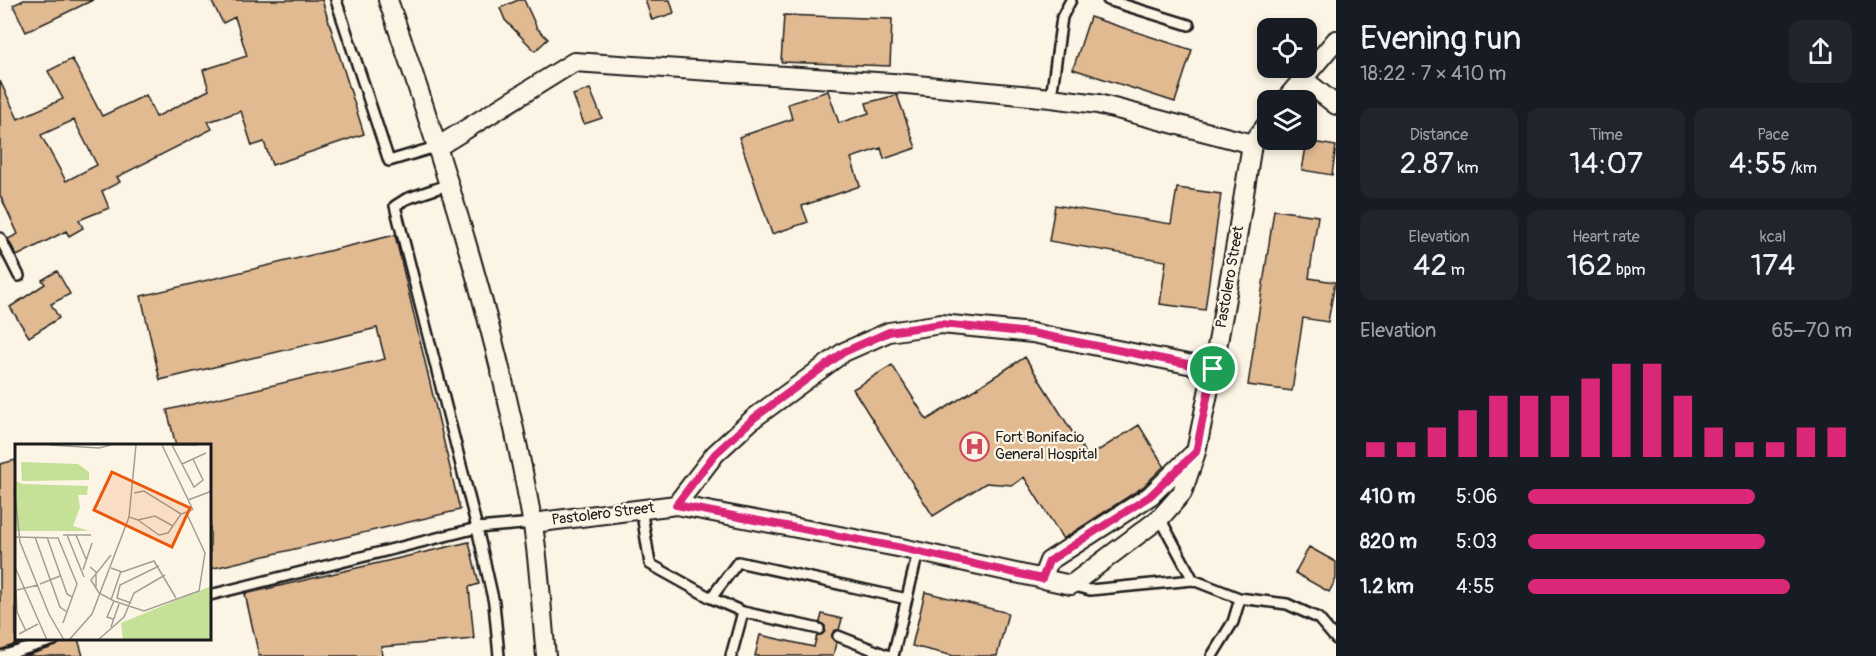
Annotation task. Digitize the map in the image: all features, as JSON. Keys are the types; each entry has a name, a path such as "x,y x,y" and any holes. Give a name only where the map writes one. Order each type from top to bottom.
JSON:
{"street":[{"path":"387,0 439,146 502,374 533,523 546,656"},
{"path":"1317,61 1336,40"},
{"path":"439,146 574,62 907,84 1052,98 1098,104 1252,144"},
{"path":"1293,90 1302,78 1336,105"},
{"name":"Pastolero Street","path":"533,523 676,505 715,454 754,418 844,352 889,332 941,324 1032,333 1213,369 1252,144 1257,137"},
{"path":"676,505 918,552 1071,585 1160,518 1182,493 1196,452 1213,369"},
{"path":"1042,579 1049,561 1150,496 1196,452"}],"lane":[{"path":"336,0 389,161 439,146"},
{"path":"1052,98 1062,17 1071,0"},
{"path":"1108,0 1189,25"},
{"path":"450,184 406,199 395,206 477,528 494,603 499,656"},
{"path":"0,237 19,276"},
{"path":"641,508 650,564 711,598 743,612 819,629"},
{"path":"1160,518 1193,580"},
{"path":"212,594 477,528 533,523"},
{"path":"838,636 891,656 918,552"},
{"path":"711,598 738,562 907,599"},
{"path":"1071,585 1090,590 1193,580 1240,598 1287,604 1318,618 1336,639"},
{"path":"1212,656 1233,622 1240,598"},
{"path":"731,656 743,612"},
{"path":"2,656 48,641"}],"building":[{"path":"24,0 93,0 26,32 13,5"},
{"path":"211,0 322,0 364,134 272,165 264,142 252,146 241,111 208,122 212,129 117,177 120,182 102,191 109,208 79,220 83,228 69,236 66,231 17,256 8,239 18,234 0,195 0,81 18,119 63,99 48,71 72,59 102,116 146,95 156,117 209,90 203,70 247,56 235,17 223,23","holes":["74,120 97,165 66,181 41,135"]},
{"path":"518,0 524,0 537,28 548,39 535,51 505,20 500,8"},
{"path":"645,0 670,0 674,13 652,20"},
{"path":"784,15 892,19 890,66 781,62"},
{"path":"1090,17 1192,50 1175,102 1073,69"},
{"path":"590,89 602,118 584,124 573,95"},
{"path":"828,91 839,123 869,113 866,103 897,95 916,148 884,159 881,148 851,158 860,186 802,206 808,222 772,234 739,137 792,119 788,104"},
{"path":"1317,143 1336,146 1332,175 1302,170 1305,150 1317,150"},
{"path":"1177,188 1221,194 1205,310 1160,304 1166,261 1049,241 1055,205 1171,224"},
{"path":"1274,210 1318,216 1309,278 1335,282 1328,322 1303,318 1292,391 1248,385"},
{"path":"395,235 460,510 212,569 212,444 176,444 167,410 385,359 377,328 160,380 141,296"},
{"path":"57,271 70,294 51,304 59,318 29,337 10,307 45,284 42,280"},
{"name":"Fort Bonifacio General Hospital","path":"1025,357 1088,457 1139,425 1164,466 1143,487 1063,539 1024,477 1013,485 986,483 933,516 853,389 892,365 927,420"},
{"path":"15,460 16,644 0,650 0,464"},
{"path":"469,542 479,584 469,587 474,639 381,647 382,656 259,656 245,594"},
{"path":"1309,547 1336,562 1336,579 1329,592 1295,573"},
{"path":"925,592 1008,613 997,656 954,656 912,646"},
{"path":"822,614 842,619 839,630 832,634 836,643 833,656 755,656 760,635 814,647 817,635 825,631 825,626 820,622"},
{"path":"61,641 79,641 83,656 25,656 56,646"}],"place":[{"name":"Fort Bonifacio General Hospital","path":"974,446"}],"route":[{"path":"941,324 1032,333 1213,369 1196,452 1150,496 1049,561 1042,579 897,547 676,505 715,454 754,418 844,352 889,332 941,324"}]}
